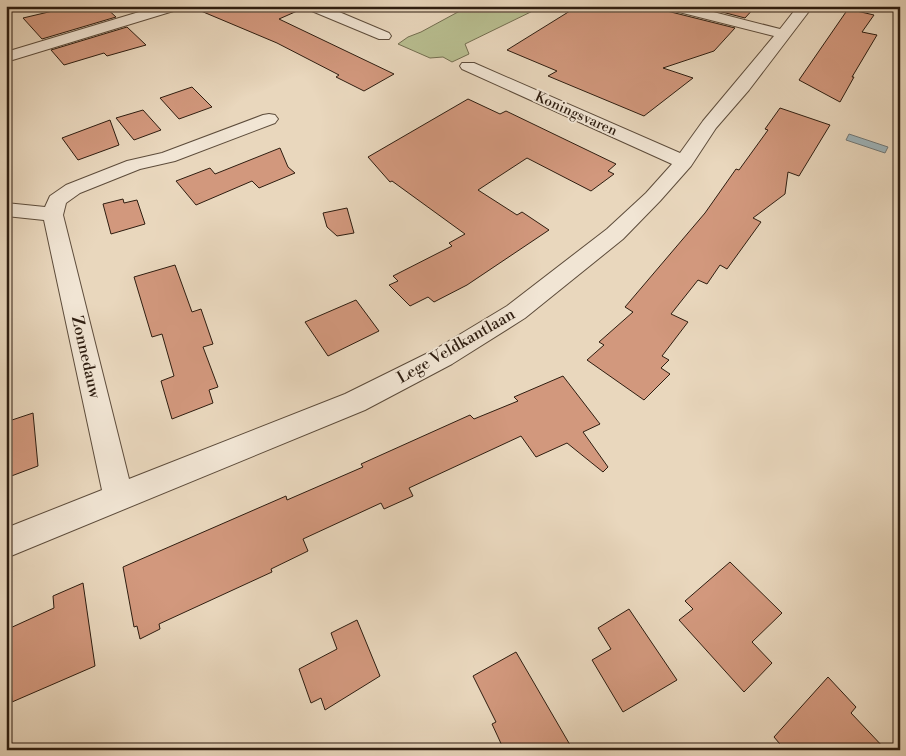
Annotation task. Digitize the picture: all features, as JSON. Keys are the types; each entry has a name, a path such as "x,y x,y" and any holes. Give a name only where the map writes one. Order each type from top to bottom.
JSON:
{"street":[{"path":"6,50 79,26 153,6"},
{"path":"6,57 175,6"},
{"path":"312,6 384,36"},
{"path":"672,6 782,34"},
{"name":"Lege Veldkantlaan","path":"6,543 355,402 443,357 516,312 615,234 653,197 684,162 709,125 743,86 782,34 806,6"},
{"name":"Koningsvaren","path":"468,66 684,162"},
{"path":"6,209 53,215 57,200 73,188 134,165 168,157 269,119"},
{"name":"Zonnedauw","path":"53,215 119,498"}],"green space":[{"path":"469,6 543,6 465,44 469,54 452,62 443,57 430,58 398,44 408,37"}],"water":[{"path":"849,134 888,147 885,153 846,140"}],"building":[{"path":"74,6 104,6 116,17 42,39 23,18"},
{"path":"189,6 303,6 304,8 279,19 394,74 364,91 336,77 339,75 277,43"},
{"path":"578,6 663,6 667,11 735,28 714,51 663,68 693,78 644,116 548,76 557,71 507,50"},
{"path":"699,6 756,6 745,18"},
{"path":"848,9 874,15 862,32 877,35 852,77 854,77 840,102 799,80"},
{"path":"127,27 146,45 107,56 104,53 64,65 51,50"},
{"path":"192,87 212,107 179,119 160,98"},
{"path":"468,99 500,114 506,111 616,164 608,171 614,174 591,191 527,158 478,190 517,215 522,212 549,230 467,285 434,302 428,297 410,306 389,285 398,281 393,276 452,246 449,243 465,234 392,181 390,182 368,157"},
{"path":"780,108 830,125 799,176 788,172 785,194 753,218 761,222 727,269 720,265 707,284 698,280 671,314 688,322 662,356 669,360 661,368 670,374 644,400 587,360 604,345 599,342 633,312 625,307 705,213 736,169 739,170 768,130 765,129"},
{"path":"143,110 161,130 134,140 116,118"},
{"path":"110,120 119,145 78,160 62,138"},
{"path":"280,148 288,167 295,173 259,188 252,181 196,205 176,181 210,168 215,174"},
{"path":"123,199 124,203 137,200 145,224 111,234 103,204"},
{"path":"347,208 354,233 337,236 327,227 323,213"},
{"path":"175,265 192,312 201,309 213,344 203,347 218,387 209,390 213,403 172,419 161,381 174,376 162,334 152,337 134,277"},
{"path":"356,300 379,331 328,356 305,322"},
{"path":"563,376 600,424 583,432 608,467 603,472 567,443 536,457 521,436 409,488 413,496 384,509 381,503 303,539 308,551 271,569 272,572 159,624 160,629 140,639 137,626 134,627 123,567 286,496 287,500 363,467 361,464 470,415 474,419 518,401 514,397"},
{"path":"33,413 38,466 6,478 6,422"},
{"path":"730,562 782,613 752,642 772,663 744,692 679,620 693,609 685,601"},
{"path":"83,583 95,666 12,702 8,629 54,608 53,596"},
{"path":"629,609 677,680 623,712 592,660 611,649 598,628"},
{"path":"357,620 380,676 325,710 321,698 311,703 299,669 337,649 331,633"},
{"path":"516,652 573,750 504,750 492,724 496,722 473,676"},
{"path":"828,677 856,707 851,713 886,750 785,750 774,737"}]}
